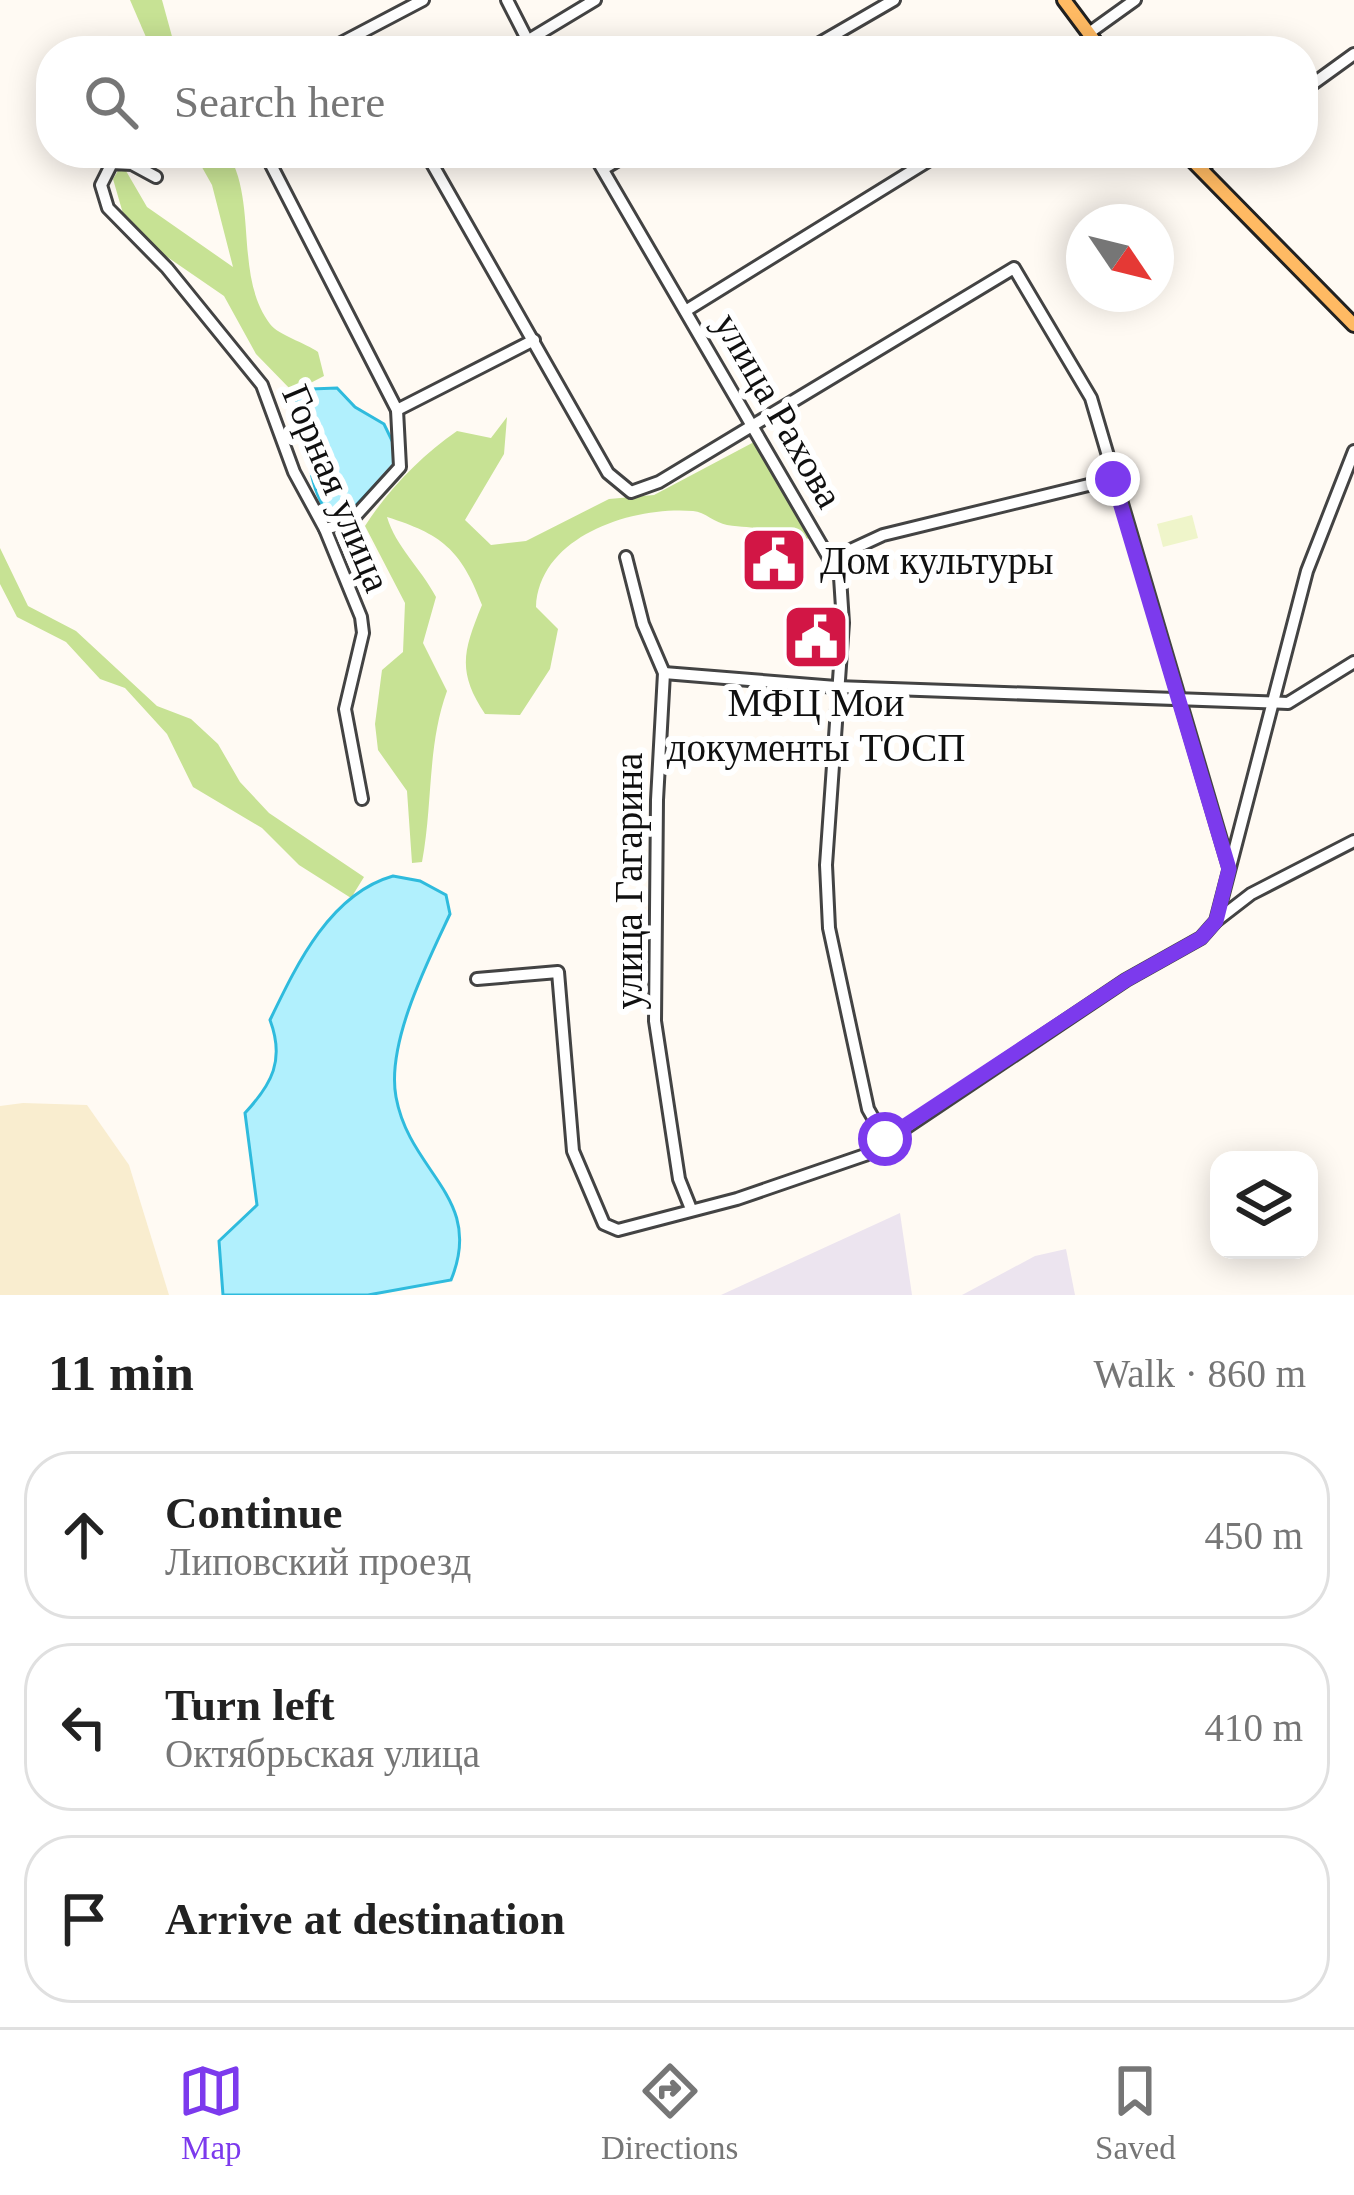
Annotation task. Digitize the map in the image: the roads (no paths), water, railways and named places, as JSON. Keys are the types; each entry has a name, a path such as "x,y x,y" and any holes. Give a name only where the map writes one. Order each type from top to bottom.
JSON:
{"main road":[{"path":"1064,0 1090,36"},
{"path":"1201,169 1354,326"}],"street":[{"path":"354,36 423,0"},
{"path":"507,0 525,36"},
{"path":"544,36 595,0"},
{"path":"832,36 894,0"},
{"path":"1088,33 1135,0"},
{"path":"1318,80 1354,54"},
{"name":"Горная улица","path":"108,168 101,194 116,220 167,268 262,386 294,472 325,529 361,617 363,633 345,710 362,799"},
{"name":"Горная улица","path":"139,168 156,177"},
{"path":"273,168 397,410 400,467 350,522 325,529"},
{"path":"435,168 622,488 639,491 1014,268 1082,379 1229,869"},
{"path":"687,310 917,168"},
{"name":"улица Рахова","path":"603,169 840,578 843,623 826,865 829,928 868,1109 885,1139"},
{"path":"397,410 534,340"},
{"path":"1216,921 1307,571 1354,452"},
{"path":"830,560 883,536 1113,479"},
{"name":"улица Гагарина","path":"626,557 643,625 664,673 656,1021 679,1179 691,1209"},
{"path":"664,673 836,688 1301,699 1353,665"},
{"path":"476,979 558,972 573,1151 598,1219 618,1230 737,1199 865,1155 1126,980 1201,938 1251,894 1354,841"}],"water":[{"path":"337,388 355,407 384,424 397,451 395,464 342,520 329,516 320,501 296,400 311,389"},
{"path":"393,876 420,881 446,895 450,914 411,1003 395,1076 404,1124 442,1186 459,1227 451,1280 368,1295 223,1295 219,1241 257,1205 245,1113 273,1071 276,1047 270,1020 304,955 334,915 351,898"}],"place":[{"name":"Дом культуры","path":"774,560"},
{"name":"МФЦ Мои документы ТОСП","path":"816,637"}]}
